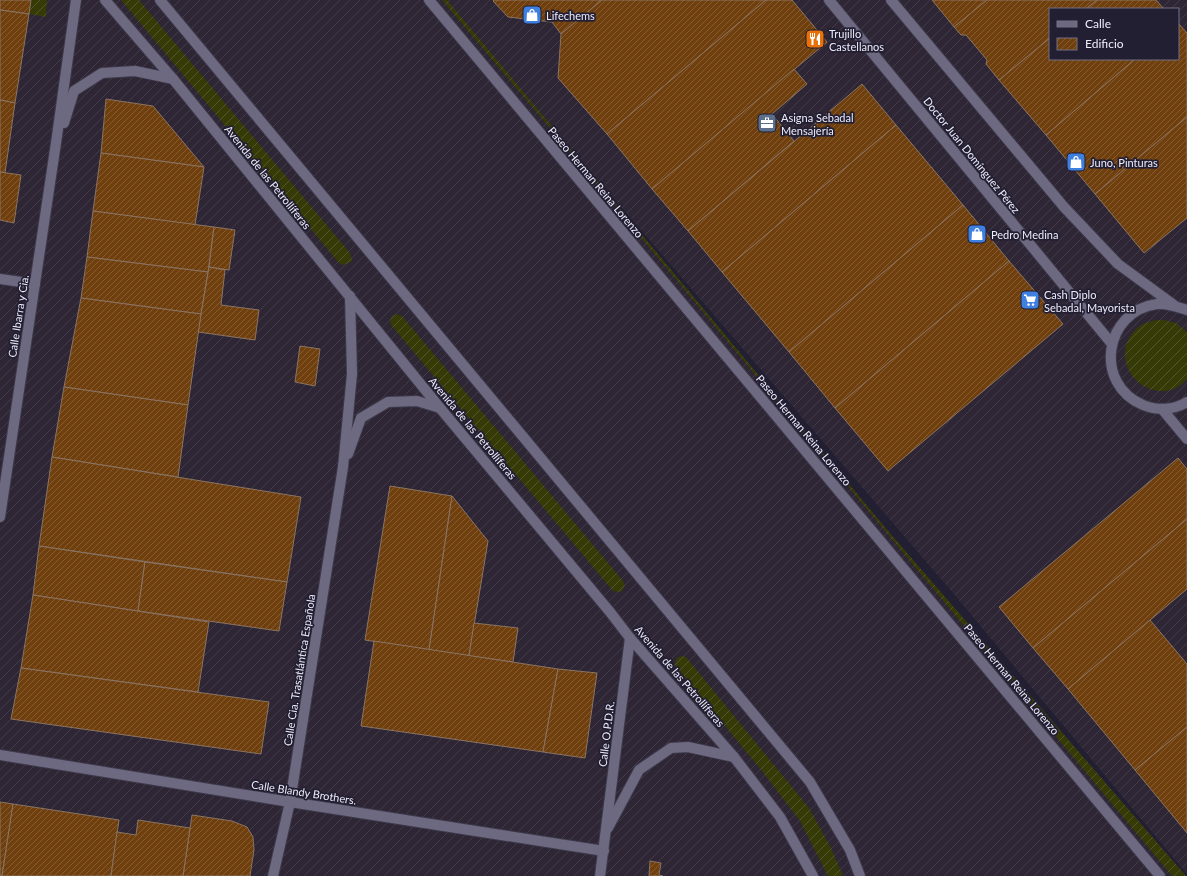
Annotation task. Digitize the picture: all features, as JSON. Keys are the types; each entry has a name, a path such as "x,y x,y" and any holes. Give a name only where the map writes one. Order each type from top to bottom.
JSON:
{"street":[{"name":"Calle Ibarra y Cia.","path":"0,517 76,0"},
{"name":"Avenida de las Petrollíferas","path":"105,0 173,79 440,408 630,638 734,757 780,817 813,876"},
{"path":"160,0 810,782 850,850 860,876"},
{"name":"Paseo Herman Reina Lorenzo","path":"429,0 1160,876"},
{"name":"Doctor Juan Domínguez Pérez","path":"829,0 1112,344"},
{"path":"891,0 1064,207 1118,264 1174,305 1187,310"},
{"name":"Calle Ibarra y Cia.","path":"56,143 74,91 102,73 135,71 173,79"},
{"path":"0,279 35,284"},
{"name":"Calle Cia. Trasatlántica Española","path":"273,876 290,802 343,467 352,374 350,296"},
{"path":"1174,305 1158,304 1142,308 1128,317 1118,329 1112,344 1110,357 1112,371 1117,383 1126,394 1136,402 1149,407 1162,409 1180,406 1187,402"},
{"name":"Calle Cia. Trasatlántica Española","path":"343,467 361,418 388,402 417,401 440,408"},
{"path":"1162,409 1187,439"},
{"name":"Calle O.P.D.R.","path":"600,876 630,638"},
{"name":"Calle O.P.D.R.","path":"606,834 639,770 671,748 688,747 734,757"},
{"name":"Calle Blandy Brothers.","path":"0,755 604,851"}],"shaded area":[{"path":"0,0 1187,0 1187,874 953,593 524,94 888,531 1186,876 0,876"}],"green space":[{"path":"31,0 47,0 46,17 29,14"},
{"path":"121,0 139,0 350,253 352,260 351,262 343,265 339,263"},
{"path":"442,0 447,0 888,531 1186,876 1172,876"},
{"path":"397,314 402,316 623,581 625,585 622,591 613,591 391,325 390,321 392,316"},
{"path":"1164,320 1176,323 1187,332 1187,379 1175,388 1168,391 1160,391 1148,388 1131,374 1125,355 1131,334 1145,323"},
{"path":"682,656 686,657 809,808 831,848 843,876 828,876 800,821 762,771 675,665 675,661"}],"building":[{"path":"0,0 31,0 29,14 0,10"},
{"path":"602,0 561,34 552,22 508,17 493,1"},
{"path":"602,0 766,0 607,134 558,78 561,34"},
{"path":"766,0 792,0 827,42 652,189 607,134"},
{"path":"932,0 987,0 954,27"},
{"path":"987,0 1097,0 1087,8 1049,8 1049,39 999,80 986,64 987,60 966,35 961,35 954,27"},
{"path":"1097,0 1156,0 1163,8 1087,8"},
{"path":"0,10 29,14 15,103 0,100"},
{"path":"1179,24 1187,33 1187,117 1095,194 1046,135 1134,60 1179,60"},
{"path":"1049,39 1049,60 1134,60 1046,135 999,80"},
{"path":"794,69 807,84 772,114 794,141 688,231 652,189"},
{"path":"862,84 896,125 722,272 688,231"},
{"path":"106,99 153,106 204,167 101,153"},
{"path":"0,100 15,103 5,173 0,172"},
{"path":"1187,117 1187,218 1144,253 1095,194"},
{"path":"896,125 963,205 789,352 722,272"},
{"path":"101,153 204,167 195,225 93,211"},
{"path":"0,172 21,175 14,223 0,220"},
{"path":"963,205 1009,261 835,408 789,352"},
{"path":"93,211 214,227 208,272 87,257"},
{"path":"214,227 235,230 229,270 209,267"},
{"path":"87,257 208,272 201,314 81,298"},
{"path":"1009,261 1063,324 888,471 835,408"},
{"path":"209,267 225,270 221,305 259,310 255,340 198,332"},
{"path":"81,298 201,314 188,405 64,387"},
{"path":"300,346 320,349 315,386 295,382"},
{"path":"64,387 188,405 178,477 52,457"},
{"path":"52,457 301,497 287,582 39,546"},
{"path":"1178,458 1187,469 1187,519 1033,648 999,607"},
{"path":"390,486 452,496 429,650 365,640"},
{"path":"452,496 488,541 469,656 429,650"},
{"path":"1187,519 1187,589 1068,689 1033,648"},
{"path":"39,546 145,562 138,611 33,595"},
{"path":"145,562 287,582 279,631 138,611"},
{"path":"33,595 209,622 198,692 21,668"},
{"path":"1150,620 1187,664 1187,727 1135,770 1068,689"},
{"path":"474,623 518,628 513,662 469,656"},
{"path":"374,641 558,669 543,752 361,726"},
{"path":"21,668 269,702 261,754 11,719"},
{"path":"558,669 597,673 585,758 543,752"},
{"path":"1187,727 1187,833 1135,770"},
{"path":"0,802 13,804 2,876 0,876"},
{"path":"13,804 119,820 111,876 2,876"},
{"path":"192,815 232,821 247,827 253,837 254,850 250,876 183,876"},
{"path":"138,820 190,828 183,876 111,876 117,832 136,835"},
{"path":"650,861 661,863 659,875 663,876 649,876"}],"place":[{"name":"Lifechems","path":"532,15"},
{"name":"Trujillo Castellanos","path":"815,39"},
{"name":"Asigna Sebadal Mensajería","path":"767,123"},
{"name":"Juno, Pinturas","path":"1076,162"},
{"name":"Pedro Medina","path":"977,234"},
{"name":"Cash Diplo Sebadal, Mayorista","path":"1030,300"}]}
